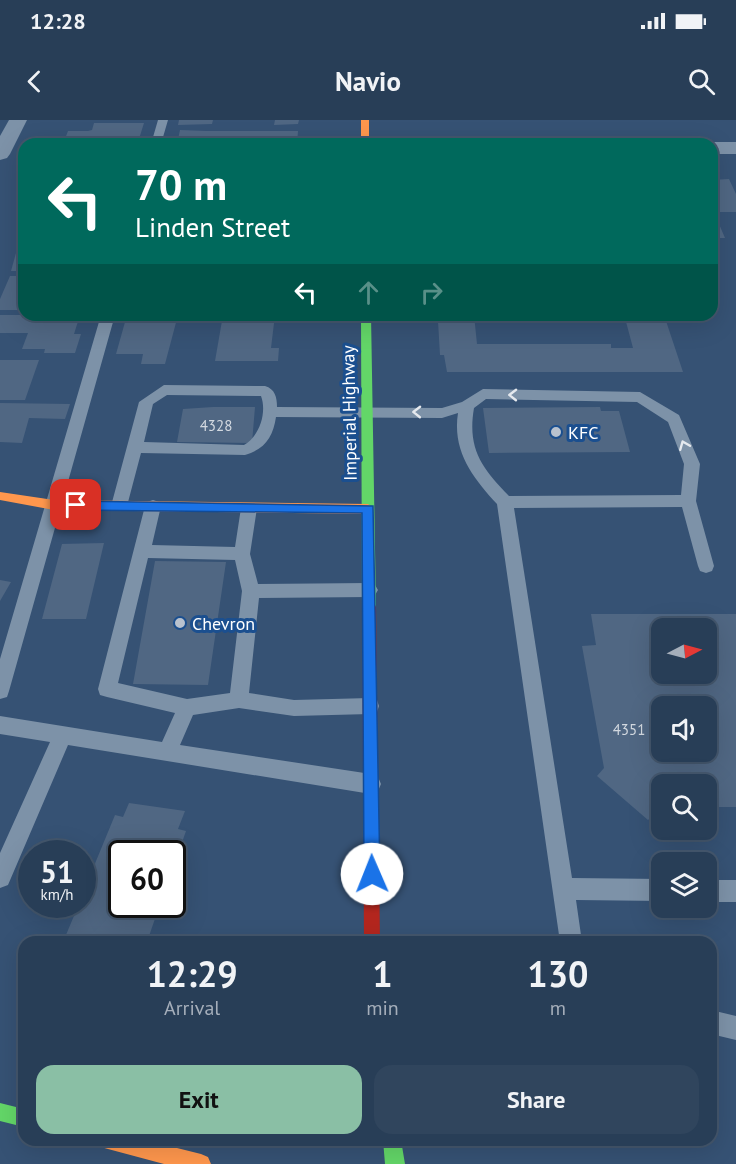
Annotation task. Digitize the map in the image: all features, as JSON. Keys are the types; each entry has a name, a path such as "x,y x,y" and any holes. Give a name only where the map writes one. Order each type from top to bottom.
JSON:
{"main road":[{"path":"365,120 365,138"},
{"name":"Imperial Highway","path":"366,321 372,936"},
{"path":"0,496 54,505 368,509"},
{"path":"0,1112 18,1116"},
{"path":"131,1146 201,1164"},
{"path":"392,1146 394,1164"}],"street":[{"path":"0,154 18,120"},
{"path":"718,148 736,148"}],"lane":[{"path":"158,138 163,120"},
{"path":"0,691 106,321"},
{"path":"119,506 146,402 164,390 265,391 270,397 270,412 263,439 256,447 245,450 135,447"},
{"path":"270,412 442,413 466,406 483,394 640,397 674,419 692,464 688,501 706,566"},
{"path":"466,406 462,422 469,459 483,479 505,502 571,936"},
{"path":"505,502 688,501"},
{"path":"153,506 107,689 187,707 238,700 294,708 370,706"},
{"path":"238,700 251,591 242,554 249,508"},
{"path":"142,551 242,554"},
{"path":"251,591 369,590"},
{"path":"167,752 187,707"},
{"path":"0,725 371,784"},
{"path":"0,877 62,736"},
{"path":"564,889 651,890"},
{"path":"717,891 736,891"},
{"path":"717,1023 736,1028"}],"building":[{"path":"179,120 213,120 212,124 178,125"},
{"path":"275,120 299,120 298,124 274,125"},
{"path":"94,123 144,123 139,138 65,138 68,131 92,130"},
{"path":"180,130 298,131 297,138 178,138"},
{"path":"729,179 736,194 736,212 720,212 718,209 718,180"},
{"path":"718,222 725,238 718,238"},
{"path":"16,253 18,253 18,271 11,271"},
{"path":"10,276 18,276 18,310 0,310 0,299"},
{"path":"0,315 18,315 18,321 78,321 74,334 81,334 75,353 44,353 45,349 22,349 28,333 0,333"},
{"path":"125,321 176,321 165,364 141,364 143,354 116,354"},
{"path":"222,321 274,321 271,348 279,348 278,361 215,361"},
{"path":"438,321 475,321 477,344 611,344 611,348 633,348 626,321 666,321 683,372 447,372 444,355 440,355"},
{"path":"514,321 604,321 604,323 514,323"},
{"path":"0,360 39,360 25,400 0,400"},
{"path":"0,403 70,404 65,419 29,418 22,443 0,442"},
{"path":"255,407 252,443 177,442 183,409"},
{"name":"KFC","path":"600,407 601,411 619,411 630,452 489,453 483,408"},
{"path":"104,543 86,619 42,619 62,544"},
{"name":"Chevron","path":"155,561 226,562 208,685 133,684"},
{"path":"0,580 11,582 0,601"},
{"path":"591,614 736,614 736,807 717,807 717,774 651,774 651,817 648,820 597,776 604,768 582,646 596,645"},
{"path":"129,803 185,811 178,829 186,831 183,840 108,840 108,918 155,918 149,936 66,936 73,918 96,918 96,861 115,815 123,817"}],"traffic: fast":[{"path":"366,321 369,607"},
{"path":"0,1112 18,1116"},
{"path":"393,1146 395,1164"}],"traffic: slow":[{"path":"365,120 365,138"},
{"path":"0,496 54,505 368,509"},
{"path":"131,1146 201,1164"}],"traffic: jam":[{"path":"369,607 372,936"}],"place":[{"name":"KFC","path":"556,432"},
{"name":"Chevron","path":"180,623"}],"route":[{"path":"76,505 368,509 372,874"}]}
